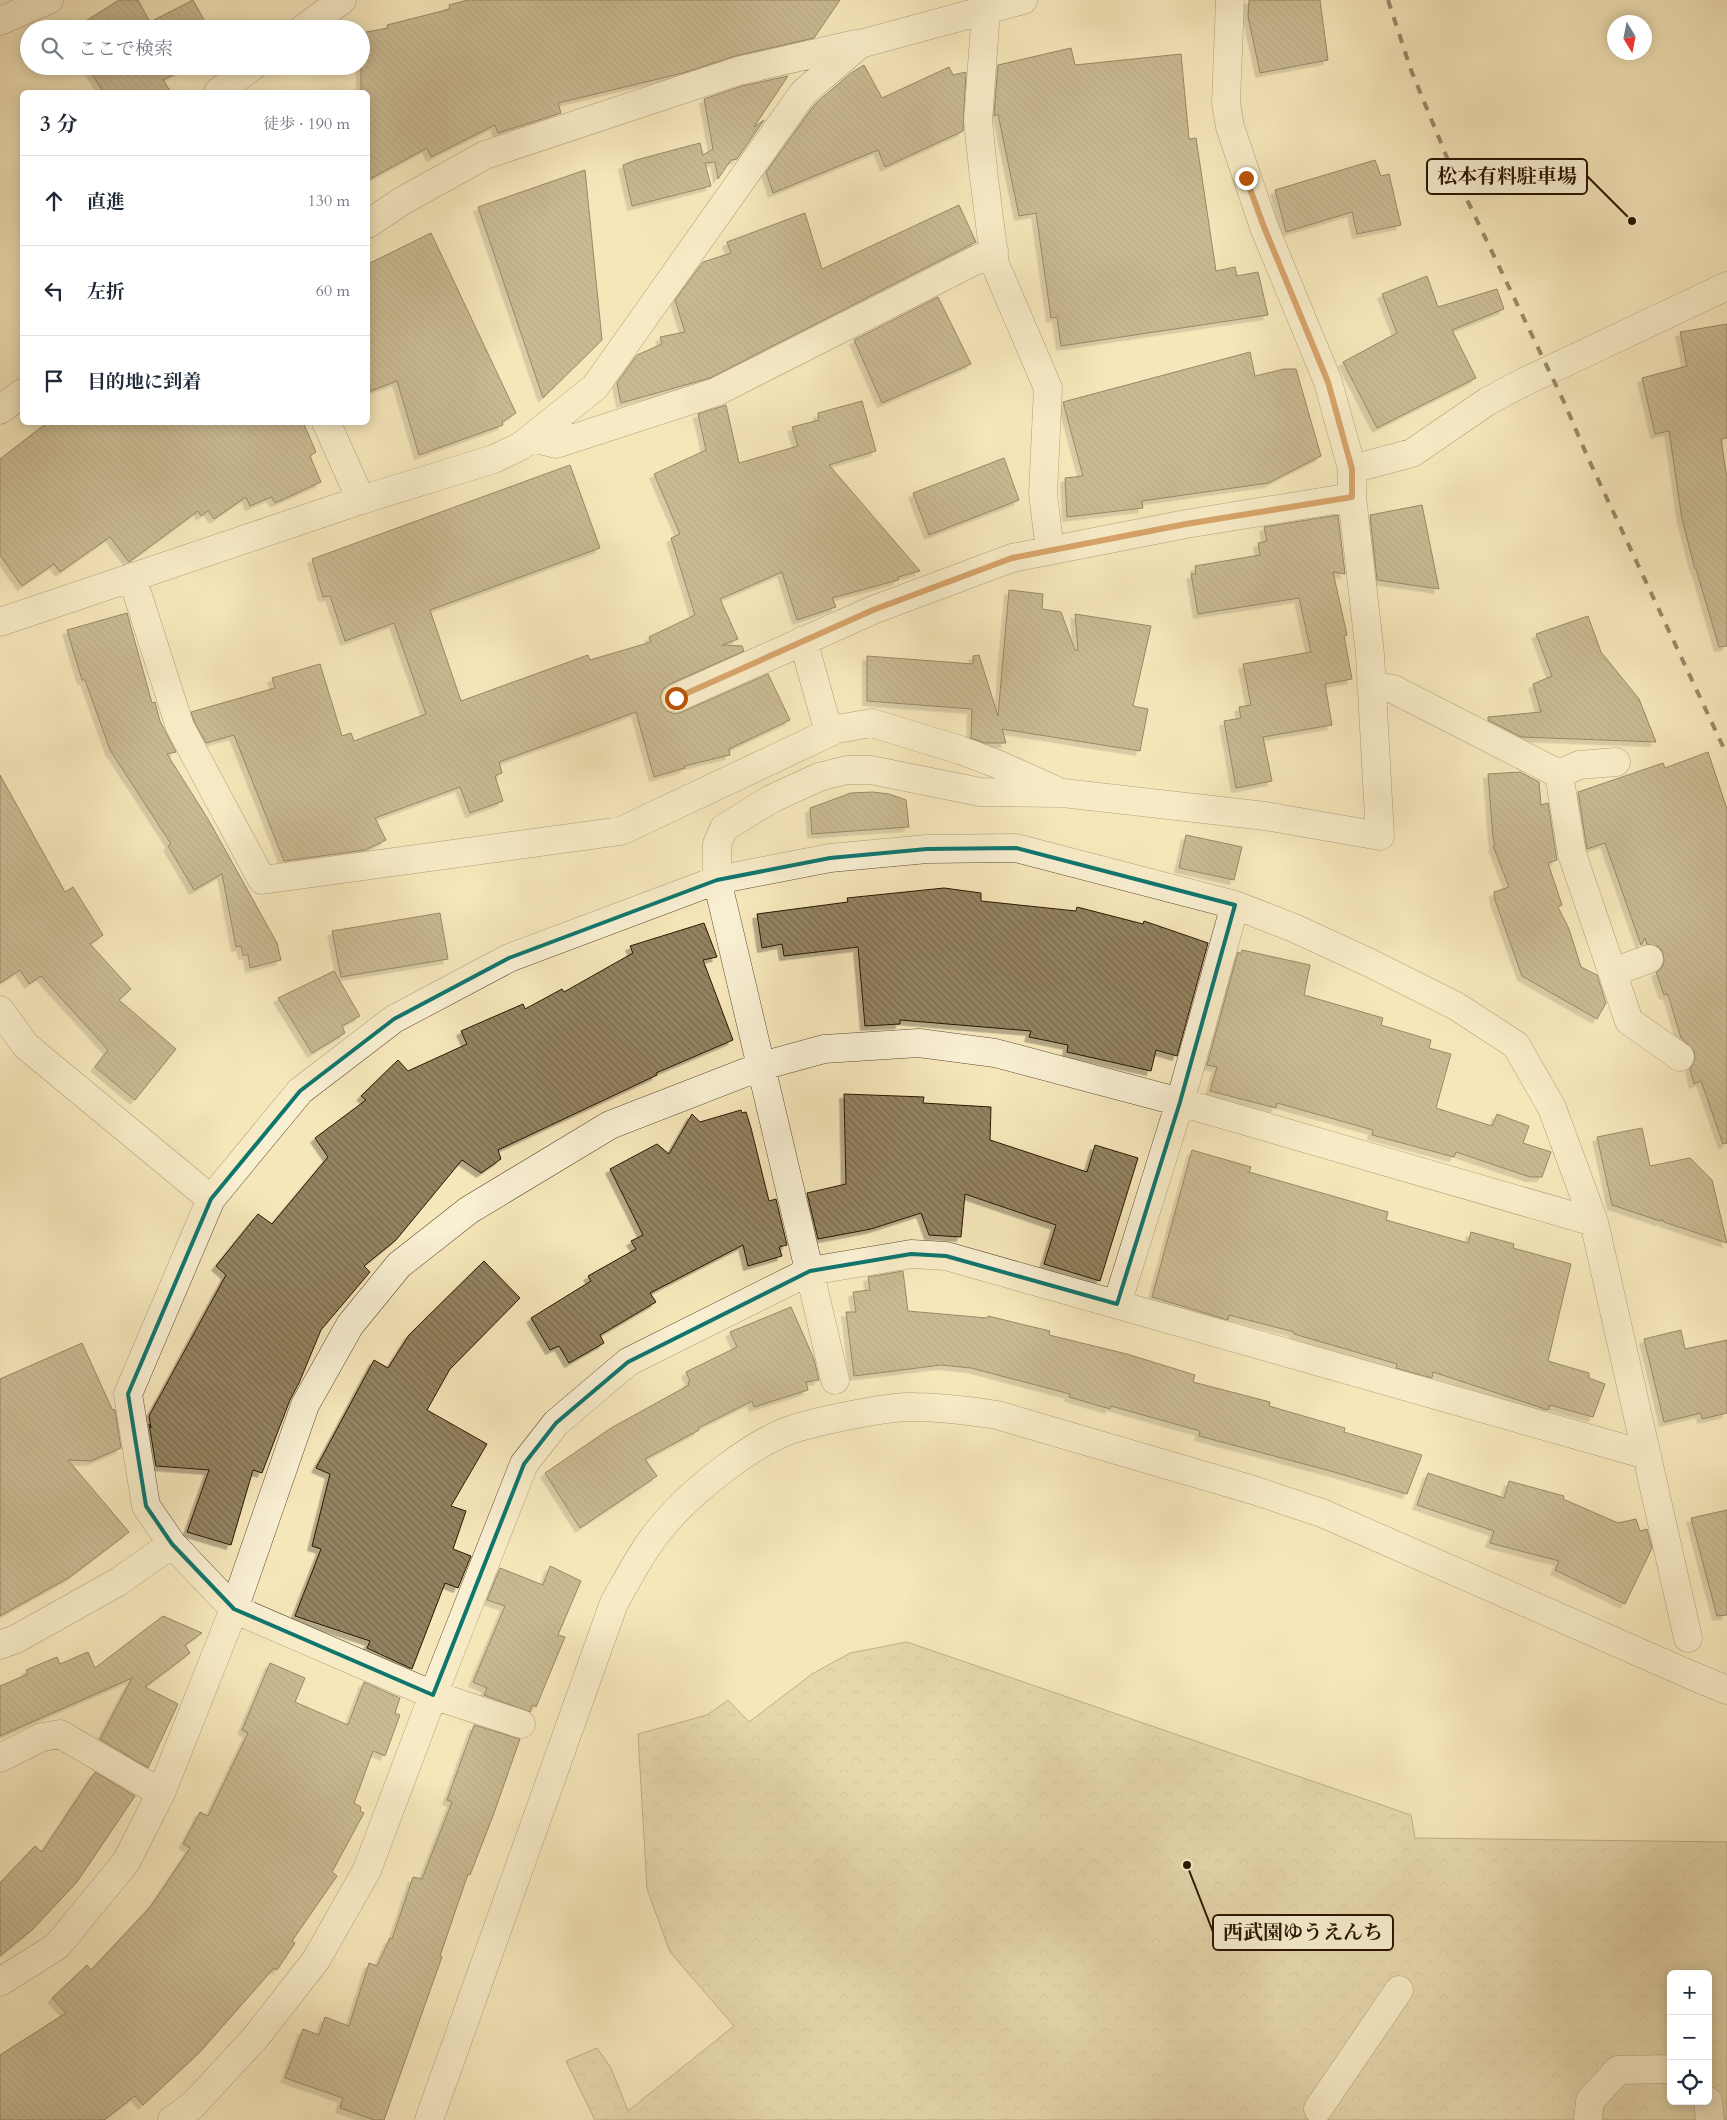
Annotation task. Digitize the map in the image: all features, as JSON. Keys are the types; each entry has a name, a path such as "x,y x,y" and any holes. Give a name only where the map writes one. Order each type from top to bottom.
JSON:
{"street":[{"path":"0,21 49,0"},
{"path":"315,20 342,0"},
{"path":"370,223 402,201 485,155 738,71 860,44 1023,0"},
{"path":"835,1380 717,880 717,844 724,828 771,799 819,776 847,770 871,770 980,792 1064,793 1264,816 1380,836 1370,654 1352,497 1352,469 1328,382 1264,227 1230,127 1226,103 1230,0"},
{"path":"986,10 978,121 995,264 1048,388 1043,494 1050,551"},
{"path":"0,622 361,500 494,459 521,446 595,387 803,93 860,44"},
{"path":"221,90 241,75"},
{"path":"532,438 556,444 716,392 994,251"},
{"path":"1352,469 1412,453 1488,401 1524,382 1727,286"},
{"path":"0,410 20,395"},
{"path":"327,425 361,500"},
{"path":"676,698 873,610 1012,558 1186,524 1352,497"},
{"path":"132,577 180,726 262,880 621,831 837,729 872,723 997,764 1064,793"},
{"path":"804,640 829,733"},
{"path":"1371,685 1393,689 1559,774"},
{"path":"1559,774 1579,765 1616,762"},
{"path":"1559,774 1572,854 1628,1021 1680,1057"},
{"path":"521,1724 433,1695 234,1609 172,1544 146,1506 128,1394 211,1199 300,1091 394,1019 509,958 717,880 830,858 927,849 1016,848 1236,905 1294,928 1456,1006 1516,1045 1552,1108 1594,1222 1688,1638"},
{"path":"1117,1304 1180,1102 1236,905"},
{"path":"1613,972 1649,959"},
{"path":"0,1010 26,1046 211,1199"},
{"path":"0,1982 57,1946 126,1862 161,1793 234,1609 305,1405 350,1325 399,1265 469,1210 610,1125 762,1066 824,1049 919,1043 995,1053 1180,1102 1594,1222"},
{"path":"172,2120 193,2105 256,2037 316,1960 367,1870 433,1695 524,1464 556,1423 628,1362 810,1271 911,1254 946,1256 1647,1455"},
{"path":"429,2120 614,1602 642,1553 665,1522 693,1495 721,1471 756,1448 794,1429 842,1416 913,1406 997,1415 1253,1490 1322,1513 1727,1690"},
{"path":"0,1644 16,1639 118,1582 172,1544"},
{"path":"0,1758 42,1737 60,1734 161,1793"},
{"path":"1318,2109 1400,1990"},
{"path":"1588,2120 1590,2101 1618,2070 1667,2069"},
{"path":"1708,2105 1710,2120"}],"highlighted area":[{"path":"1016,848 1235,905 1180,1102 1117,1304 946,1256 911,1254 810,1271 628,1362 556,1423 524,1464 433,1695 234,1609 172,1544 146,1506 128,1394 211,1199 300,1091 394,1019 509,958 717,880 830,858 927,849"}],"green space":[{"path":"907,1642 1411,1815 1415,1838 1727,1842 1727,2120 595,2120 566,2061 597,2048 611,2068 628,2111 734,2026 670,1952 647,1889 638,1734 707,1715 728,1700 749,1722 812,1674 850,1653"}],"building":[{"path":"119,0 138,0 149,20 87,20"},
{"path":"193,0 204,20 154,20"},
{"path":"468,0 840,0 814,38 735,56 683,73 558,103 561,113 498,133 495,125 431,157 427,148 370,179 370,90 361,90 361,75 370,75 370,31 388,28 387,25 450,9 449,5"},
{"path":"1249,0 1320,0 1328,60 1260,73 1248,16"},
{"path":"1071,48 1075,65 1181,54 1189,139 1196,138 1216,271 1235,267 1237,276 1258,272 1268,315 1061,346 1057,317 1051,318 1036,213 1019,216 998,114 994,116 998,65"},
{"path":"864,65 882,98 949,67 953,75 966,72 963,131 885,167 878,150 773,193 766,172 815,104 851,73"},
{"path":"93,75 172,75 163,80 170,90 102,90"},
{"path":"788,76 754,127 764,120 737,159 731,160 718,179 715,162 705,163 711,186 632,206 623,165 700,143 703,155 713,149 704,99 742,86"},
{"path":"1375,160 1381,176 1389,174 1401,225 1357,234 1352,212 1286,232 1275,190"},
{"path":"585,170 602,340 543,398 478,207"},
{"path":"959,205 976,242 710,378 621,403 617,383 637,355 662,344 660,337 685,332 675,300 703,262 731,253 727,242 805,213 822,269"},
{"path":"431,233 516,413 502,422 503,425 419,455 397,381 370,391 370,263"},
{"path":"1427,276 1438,307 1497,289 1504,309 1452,330 1476,378 1377,428 1343,362 1397,333 1382,294"},
{"path":"938,297 971,364 882,403 854,340"},
{"path":"1727,324 1727,438 1721,439 1727,478 1727,646 1719,647 1682,519 1669,431 1655,434 1642,378 1687,366 1680,332"},
{"path":"1250,352 1255,376 1284,369 1296,369 1321,456 1268,483 1142,501 1143,508 1067,517 1065,478 1083,476 1063,402"},
{"path":"862,401 876,451 829,465 920,571 898,577 898,580 832,598 836,607 797,620 782,572 720,599 738,639 722,645 742,646 744,651 670,684 663,689 660,697 662,705 667,711 675,714 768,674 790,720 729,749 730,755 684,766 685,768 654,777 636,712 499,762 502,773 495,776 503,801 470,813 460,787 375,818 386,840 365,850 284,861 234,735 206,743 194,721 191,712 275,688 272,678 320,664 342,736 351,733 354,741 426,714 394,623 345,641 330,596 323,597 312,559 570,465 600,548 430,610 461,701 588,655 590,660 651,642 649,637 695,615 671,538 680,534 654,474 706,450 698,414 726,405 739,463 798,446 792,427 819,420 818,413"},
{"path":"44,425 304,425 316,452 310,456 321,482 275,503 271,497 250,506 246,497 214,519 208,511 201,516 198,511 129,562 110,537 60,572 54,564 22,586 0,555 0,459"},
{"path":"1004,458 1019,500 929,535 913,493"},
{"path":"1422,505 1439,589 1377,580 1370,515"},
{"path":"1338,515 1345,574 1333,572 1347,635 1344,636 1352,679 1325,684 1332,725 1263,737 1272,781 1236,788 1224,721 1241,718 1239,707 1251,705 1243,664 1311,652 1299,598 1198,614 1191,574 1196,574 1195,566 1260,555 1258,543 1267,541 1264,527"},
{"path":"1009,590 1043,594 1042,609 1061,612 1075,650 1078,650 1075,614 1151,626 1133,706 1148,709 1140,751 1002,729 1006,743 985,743 971,738 972,709 867,701 867,656 973,664 973,656 979,655 998,716"},
{"path":"127,613 152,703 155,702 160,721 176,752 167,754 208,819 277,943 281,960 250,968 248,955 243,955 241,946 236,947 222,874 194,890 168,846 171,844 110,750 85,680 82,680 67,630"},
{"path":"1588,616 1601,652 1639,699 1656,742 1521,737 1488,720 1488,717 1541,712 1533,684 1552,676 1536,634"},
{"path":"1708,752 1727,809 1727,1143 1723,1144 1701,1081 1694,1084 1690,1069 1695,1059 1694,1051 1681,1038 1669,998 1667,994 1664,995 1656,972 1661,969 1664,962 1663,953 1659,947 1647,944 1645,938 1641,945 1605,843 1587,849 1578,792 1663,763 1665,768"},
{"path":"1520,772 1539,782 1541,805 1548,803 1557,860 1548,863 1562,905 1558,907 1569,929 1581,967 1597,975 1606,1003 1597,1019 1522,976 1495,900 1494,892 1509,887 1493,846 1495,845 1488,774"},
{"path":"0,775 65,892 73,887 103,935 90,944 131,989 119,1000 176,1049 135,1100 95,1067 108,1050 41,976 29,984 20,970 0,983"},
{"path":"873,792 889,794 906,800 909,827 812,834 810,808 851,793"},
{"path":"1186,835 1242,847 1234,880 1179,868"},
{"path":"944,888 981,893 981,901 1076,911 1077,907 1143,924 1144,921 1208,943 1177,1056 1156,1050 1151,1071 1067,1052 1068,1045 1029,1037 1031,1031 900,1020 900,1024 865,1026 858,947 784,956 782,944 762,948 757,914 848,902 847,898"},
{"path":"440,913 448,959 341,977 332,931"},
{"path":"704,923 717,957 703,960 733,1040 656,1073 657,1075 498,1150 501,1159 481,1173 462,1160 396,1240 364,1266 370,1272 321,1330 290,1400 262,1473 253,1470 231,1545 187,1532 209,1470 156,1466 149,1416 226,1275 216,1266 258,1214 272,1224 328,1157 315,1138 366,1100 361,1096 398,1060 408,1071 467,1044 461,1031 523,1004 525,1009 562,989 564,992 633,953 630,946"},
{"path":"1242,950 1310,965 1304,995 1383,1018 1381,1025 1431,1040 1429,1048 1451,1054 1436,1108 1492,1126 1497,1114 1529,1126 1523,1143 1551,1152 1542,1177 1530,1177 1456,1152 1454,1157 1372,1135 1373,1130 1277,1103 1276,1108 1210,1091 1217,1067 1207,1065 1238,952 1241,954"},
{"path":"334,971 360,1016 342,1026 345,1033 312,1053 278,998"},
{"path":"844,1094 924,1097 923,1103 991,1107 990,1140 1087,1172 1095,1145 1138,1158 1100,1281 1044,1264 1056,1225 965,1194 961,1237 929,1235 921,1213 871,1229 818,1239 807,1193 846,1184"},
{"path":"741,1110 742,1113 746,1112 751,1128 769,1201 776,1199 787,1245 779,1247 782,1256 748,1266 743,1245 650,1293 656,1302 600,1335 604,1343 569,1363 559,1346 550,1350 531,1318 591,1281 588,1276 636,1249 631,1241 643,1235 610,1169 657,1144 669,1154 692,1114 700,1122"},
{"path":"1642,1128 1650,1166 1690,1158 1712,1180 1727,1243 1664,1222 1663,1220 1660,1221 1612,1205 1597,1137"},
{"path":"1192,1150 1251,1167 1249,1172 1388,1212 1386,1220 1468,1243 1471,1232 1514,1244 1513,1248 1571,1264 1548,1361 1589,1373 1589,1378 1605,1384 1593,1417 1550,1405 1548,1410 1433,1372 1432,1378 1396,1368 1397,1364 1294,1334 1294,1332 1229,1315 1228,1320 1152,1297"},
{"path":"484,1261 520,1298 450,1369 427,1410 487,1444 451,1506 466,1511 453,1549 471,1556 458,1588 445,1583 412,1669 367,1648 370,1641 295,1616 321,1549 312,1546 330,1474 316,1468 374,1360 388,1368 409,1335"},
{"path":"903,1271 908,1311 987,1318 988,1316 1050,1331 1049,1335 1127,1354 1195,1375 1193,1382 1270,1402 1269,1406 1345,1428 1344,1432 1422,1455 1407,1494 1334,1472 1199,1436 1200,1431 1111,1406 1110,1409 1069,1397 1070,1394 971,1368 941,1365 854,1376 846,1312 856,1312 853,1292 870,1290 868,1277"},
{"path":"791,1307 814,1359 819,1380 806,1382 808,1390 754,1407 752,1401 698,1428 699,1430 645,1459 657,1476 580,1528 545,1473 611,1428 689,1385 688,1382 690,1381 686,1372 737,1347 730,1332"},
{"path":"1681,1330 1685,1349 1727,1340 1727,1413 1702,1419 1701,1413 1664,1422 1644,1339"},
{"path":"82,1343 112,1409 115,1410 121,1448 91,1461 68,1460 129,1532 70,1577 0,1616 0,1379"},
{"path":"1428,1473 1504,1498 1509,1481 1564,1496 1563,1499 1618,1523 1636,1519 1640,1531 1647,1529 1652,1548 1625,1604 1555,1570 1559,1561 1490,1543 1494,1531 1417,1505"},
{"path":"1727,1510 1727,1615 1717,1616 1691,1518"},
{"path":"550,1566 581,1581 558,1635 565,1637 536,1707 532,1705 530,1712 484,1695 487,1688 473,1682 505,1606 487,1600 500,1568 543,1585"},
{"path":"163,1616 202,1633 185,1645 190,1653 145,1687 178,1704 148,1768 100,1739 132,1678 0,1736 0,1686 28,1674 26,1670 57,1657 60,1664 88,1652 95,1668"},
{"path":"270,1663 305,1678 295,1702 348,1725 364,1682 400,1698 395,1713 400,1715 385,1756 373,1751 354,1803 361,1807 360,1811 364,1813 332,1872 337,1876 292,1941 295,1943 277,1970 274,1968 200,2052 143,2105 135,2096 104,2120 0,2120 0,2055 66,2013 52,1998 87,1965 91,1970 151,1906 190,1848 183,1844 200,1812 208,1816 248,1733 242,1730"},
{"path":"474,1725 520,1739 493,1816 470,1875 468,1874 440,1956 442,1957 384,2120 374,2120 340,2108 343,2098 285,2078 303,2029 319,2035 325,2017 349,2026 369,1963 377,1966 390,1938 392,1939 413,1877 422,1879 452,1802 447,1800"},
{"path":"95,1772 135,1796 77,1882 33,1929 0,1956 0,1883 35,1846 42,1852"}],"railway":[{"path":"1388,0 1411,70 1448,160 1564,402 1588,458 1727,755"}],"place":[{"name":"松本有料駐車場","path":"1632,221"},
{"name":"西武園ゆうえんち","path":"1187,1865"}],"route":[{"path":"676,698 873,610 1012,558 1186,524 1352,497 1352,469 1328,382 1264,227 1246,178"}]}
